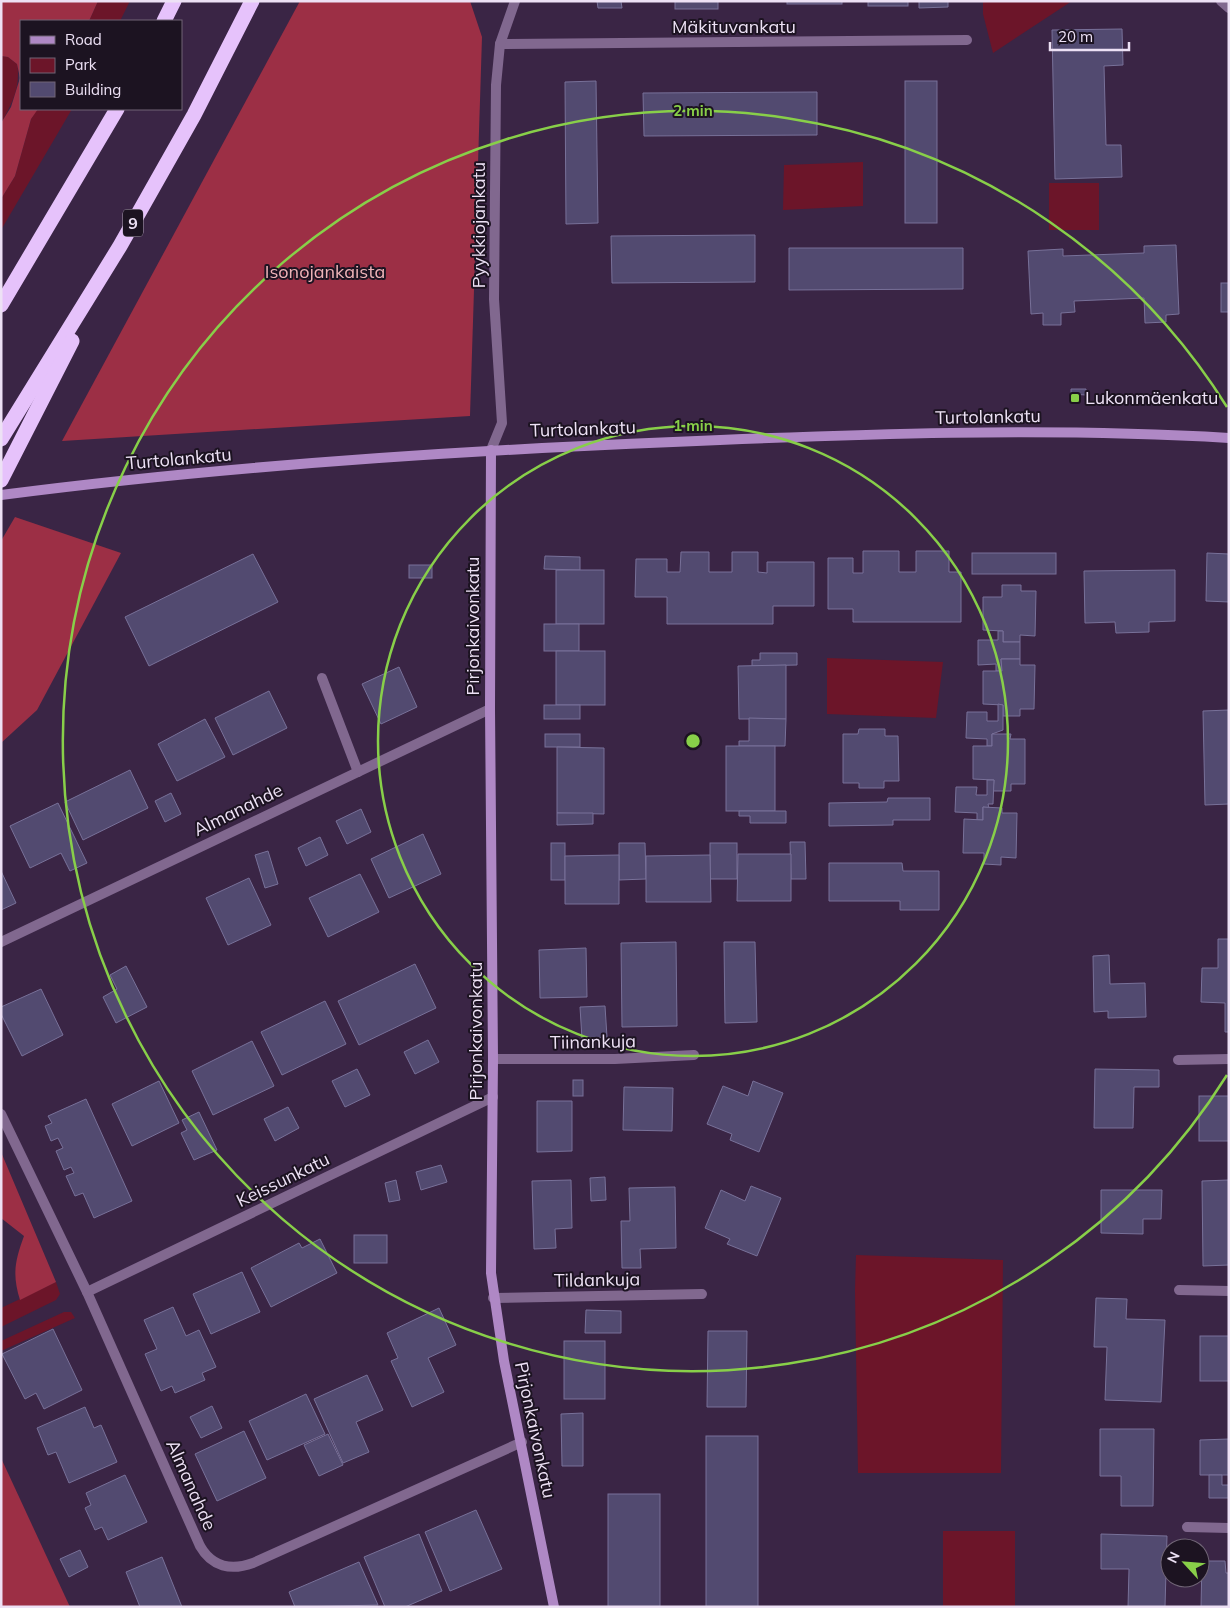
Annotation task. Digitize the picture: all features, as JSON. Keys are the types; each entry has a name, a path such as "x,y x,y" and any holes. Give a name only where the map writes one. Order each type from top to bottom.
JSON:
{"highway":[{"path":"164,20 174,1"},
{"name":"9","path":"1,439 120,246 194,115 252,1"},
{"path":"3,302 116,110"},
{"path":"1,480 120,246"}],"main road":[{"name":"Turtolankatu","path":"1,495 116,480 491,450 802,436 1074,431 1229,438"},
{"name":"Pirjonkaivonkatu","path":"491,450 490,709 493,1059 491,1273 493,1298 554,1607"}],"street":[{"name":"Pyykkiojankatu","path":"491,450 502,423 494,299 496,85 500,44 514,1"},
{"path":"1221,1 1229,8"},
{"name":"Mäkituvankatu","path":"500,44 967,40"},
{"path":"322,678 358,772"},
{"name":"Almanahde","path":"1,942 490,709"},
{"name":"Tiinankuja","path":"493,1059 615,1059 694,1055"},
{"path":"1178,1060 1229,1059"},
{"name":"Keissunkatu","path":"87,1292 493,1097"},
{"name":"Almanahde","path":"1,1114 87,1292 200,1546 206,1555 222,1566 240,1568 253,1563 522,1442"},
{"path":"1180,1290 1229,1291"},
{"name":"Tildankuja","path":"493,1298 702,1294"},
{"path":"1186,1527 1229,1528"}],"green space":[{"path":"1,1 98,1 89,20 20,20 20,78 17,64 8,57 1,56"},
{"path":"98,1 130,1 120,20 89,20"},
{"name":"Isonojankaista","path":"300,1 470,1 482,37 470,416 62,441"},
{"path":"983,1 1072,1 993,53 983,14"},
{"path":"1,56 8,57 17,64 18,80 15,95 1,123"},
{"path":"20,78 20,110 37,110 31,119 15,176 1,199 1,123 11,107"},
{"path":"36,110 71,110 1,230 1,199 15,176 31,119"},
{"path":"863,162 863,206 783,210 784,165"},
{"path":"1049,183 1099,183 1099,230 1049,230"},
{"path":"15,517 121,553 37,710 1,743 1,541"},
{"path":"827,658 943,662 936,718 827,714"},
{"path":"1,1152 56,1282 20,1300 15,1275 18,1253 24,1236 1,1218"},
{"path":"856,1255 1003,1260 1001,1473 858,1473"},
{"path":"56,1282 60,1294 56,1300 1,1327 1,1308"},
{"path":"64,1312 71,1312 75,1318 1,1351 1,1341"},
{"path":"1,1458 70,1607 1,1607"},
{"path":"943,1531 1015,1531 1015,1607 943,1607"}],"building":[{"path":"597,1 621,1 622,8 598,8"},
{"path":"675,1 718,1 718,9 675,9"},
{"path":"787,1 842,1 842,4 787,4"},
{"path":"868,1 908,1 908,6 868,6"},
{"path":"919,1 948,1 948,7 919,8"},
{"path":"1122,29 1123,65 1104,66 1106,145 1121,145 1122,177 1055,179 1052,30"},
{"path":"596,81 598,223 566,224 565,82"},
{"path":"905,81 937,81 937,223 905,223"},
{"path":"817,92 817,135 644,136 643,93"},
{"path":"755,235 755,282 612,283 611,236"},
{"path":"1176,245 1179,314 1166,315 1166,322 1145,323 1144,298 1074,301 1075,312 1061,313 1061,325 1043,325 1043,313 1031,314 1028,251 1063,249 1063,256 1144,253 1144,246"},
{"path":"789,248 963,248 963,289 789,290"},
{"path":"1221,283 1229,283 1229,312 1221,312"},
{"path":"1071,389 1086,389 1086,395 1071,394"},
{"path":"863,551 899,551 899,572 916,572 916,551 949,551 949,572 961,572 961,622 853,622 853,609 828,609 828,558 853,558 853,573 863,573"},
{"path":"681,552 709,552 709,572 732,572 732,552 758,552 758,572 767,573 767,562 814,562 814,606 773,606 773,624 667,624 667,597 635,597 636,559 667,559 667,572 680,572"},
{"path":"972,553 1056,553 1056,574 972,574"},
{"path":"1207,553 1229,554 1229,602 1206,601"},
{"path":"253,554 278,602 149,666 125,617"},
{"path":"545,556 580,557 580,570 544,569"},
{"path":"409,565 432,565 432,578 409,578"},
{"path":"556,570 604,570 604,624 556,624"},
{"path":"1175,570 1175,621 1149,622 1149,632 1116,633 1115,622 1085,623 1084,571"},
{"path":"1002,585 1021,585 1021,591 1036,591 1035,636 1020,635 1020,642 1003,642 1003,631 983,630 983,597 1002,597"},
{"path":"544,624 579,624 579,651 544,651"},
{"path":"998,631 1003,631 1003,642 1020,642 1020,659 1001,659 1002,671 996,671 996,664 978,665 978,640 998,640"},
{"path":"556,651 605,651 605,705 556,705"},
{"path":"760,653 797,653 797,665 752,666 752,660 760,660"},
{"path":"1001,659 1020,659 1020,665 1035,665 1034,709 1020,709 1020,716 1003,716 1003,705 983,704 983,671 1002,671"},
{"path":"786,665 786,719 739,719 738,666"},
{"path":"399,667 417,707 381,724 362,684"},
{"path":"269,691 287,728 233,755 215,718"},
{"path":"998,704 1003,705 1003,730 992,734 992,746 987,746 987,739 966,738 967,712 987,712 987,721 998,721"},
{"path":"544,705 580,705 580,719 544,719"},
{"path":"1229,710 1229,804 1205,805 1203,711"},
{"path":"749,718 786,719 785,746 739,746 739,741 749,741"},
{"path":"205,719 225,757 177,781 158,744"},
{"path":"859,729 885,729 885,736 898,736 899,781 884,781 884,788 859,788 859,783 843,783 843,734 858,734"},
{"path":"545,734 580,734 580,747 545,747"},
{"path":"992,734 1011,734 1010,739 1025,739 1025,784 1011,784 1011,791 993,791 994,780 973,779 973,746 992,746"},
{"path":"726,746 775,746 775,811 726,811"},
{"path":"557,747 604,748 604,814 557,813"},
{"path":"130,770 148,808 83,840 65,802"},
{"path":"987,780 994,780 993,804 988,804 989,808 983,807 983,820 977,820 977,813 955,812 956,787 977,787 976,795 987,795"},
{"path":"171,793 181,814 165,822 155,801"},
{"path":"888,798 930,798 930,820 893,820 893,825 829,826 829,803 887,802"},
{"path":"58,803 87,863 70,871 61,853 30,868 10,826"},
{"path":"983,807 1002,808 1002,813 1017,813 1016,858 1001,857 1001,865 984,864 984,853 963,853 964,819 983,820"},
{"path":"361,809 371,832 347,844 336,821"},
{"path":"739,811 786,811 786,823 750,823 750,816 739,816"},
{"path":"557,813 593,813 593,824 557,825"},
{"path":"423,834 441,874 389,898 371,859"},
{"path":"320,837 328,855 306,866 298,848"},
{"path":"790,842 805,842 806,879 791,879"},
{"path":"551,843 565,843 565,880 551,880"},
{"path":"619,843 645,843 646,879 619,880"},
{"path":"710,843 737,843 737,879 710,879"},
{"path":"268,851 278,884 265,888 255,855"},
{"path":"738,854 791,854 791,901 737,901"},
{"path":"619,855 619,904 565,904 565,856"},
{"path":"710,855 711,902 646,902 646,856"},
{"path":"829,863 902,863 903,871 939,871 939,910 900,910 900,901 829,901"},
{"path":"1,871 16,903 1,910"},
{"path":"360,874 379,912 328,937 309,898"},
{"path":"249,878 271,925 228,945 206,898"},
{"path":"1218,939 1229,939 1229,1032 1225,1032 1225,1003 1201,1002 1202,968 1218,968"},
{"path":"676,942 677,1026 622,1027 621,943"},
{"path":"724,942 755,942 757,1022 725,1023"},
{"path":"586,948 587,997 540,998 539,950"},
{"path":"1109,955 1110,984 1145,983 1146,1017 1108,1018 1108,1011 1094,1012 1093,956"},
{"path":"415,964 436,1008 359,1045 338,1001"},
{"path":"126,966 147,1007 116,1023 103,997 117,989 110,975"},
{"path":"41,989 63,1035 22,1056 1,1014 1,1007"},
{"path":"325,1001 346,1044 282,1075 261,1032"},
{"path":"605,1006 607,1037 582,1039 580,1007"},
{"path":"428,1040 439,1062 415,1074 404,1052"},
{"path":"252,1041 274,1086 213,1115 192,1071"},
{"path":"357,1069 370,1095 345,1107 332,1081"},
{"path":"1095,1069 1159,1070 1159,1087 1134,1087 1133,1128 1094,1128"},
{"path":"573,1080 583,1080 583,1096 573,1096"},
{"path":"159,1081 179,1123 132,1146 112,1104"},
{"path":"753,1081 783,1093 759,1152 730,1140 732,1134 707,1124 723,1086 748,1096"},
{"path":"624,1087 673,1088 672,1131 623,1130"},
{"path":"1199,1096 1229,1096 1229,1141 1199,1141"},
{"path":"86,1099 132,1201 94,1218 83,1193 75,1196 66,1176 74,1173 71,1167 64,1170 56,1151 63,1148 58,1138 51,1141 45,1126 52,1123 48,1116"},
{"path":"537,1101 572,1101 572,1151 537,1152"},
{"path":"288,1107 299,1128 275,1141 264,1119"},
{"path":"199,1112 217,1150 194,1160 181,1133 187,1130 182,1120"},
{"path":"441,1165 447,1182 421,1190 416,1172"},
{"path":"605,1177 606,1200 591,1201 590,1178"},
{"path":"396,1180 400,1200 389,1202 385,1183"},
{"path":"571,1180 572,1228 555,1229 556,1248 534,1249 532,1181"},
{"path":"1229,1180 1229,1265 1203,1266 1202,1181"},
{"path":"751,1186 781,1198 757,1256 727,1244 730,1239 705,1228 721,1190 745,1201"},
{"path":"675,1187 676,1248 640,1249 641,1268 622,1268 621,1221 630,1221 629,1188"},
{"path":"1101,1190 1162,1190 1161,1219 1143,1219 1143,1234 1101,1233"},
{"path":"354,1235 387,1235 387,1263 354,1263"},
{"path":"320,1239 337,1273 271,1307 251,1268 299,1243 302,1248"},
{"path":"242,1272 260,1312 211,1334 193,1294"},
{"path":"1096,1298 1127,1299 1126,1319 1165,1320 1161,1402 1105,1400 1107,1347 1094,1347"},
{"path":"173,1307 186,1336 199,1330 216,1367 202,1373 205,1380 175,1393 172,1386 161,1391 145,1354 157,1349 144,1320"},
{"path":"439,1308 456,1345 428,1358 444,1392 412,1407 391,1361 398,1358 387,1333"},
{"path":"586,1310 621,1311 621,1333 585,1333"},
{"path":"53,1329 82,1390 44,1409 36,1393 25,1399 2,1354"},
{"path":"708,1331 747,1331 746,1407 707,1407"},
{"path":"1200,1336 1229,1336 1229,1381 1200,1381"},
{"path":"564,1341 605,1341 605,1399 564,1399"},
{"path":"367,1375 383,1410 356,1422 369,1452 343,1463 314,1399"},
{"path":"306,1394 325,1434 267,1460 249,1421"},
{"path":"212,1406 222,1428 201,1438 190,1417"},
{"path":"85,1407 94,1428 101,1425 117,1462 69,1483 56,1452 48,1455 37,1428"},
{"path":"583,1413 583,1466 562,1466 561,1414"},
{"path":"1100,1429 1154,1429 1153,1506 1121,1506 1121,1476 1100,1476"},
{"path":"244,1431 266,1478 217,1501 195,1454"},
{"path":"328,1434 343,1465 319,1476 304,1445"},
{"path":"706,1436 758,1436 758,1607 706,1607"},
{"path":"1229,1439 1229,1475 1200,1475 1200,1440"},
{"path":"125,1475 147,1522 108,1540 102,1527 95,1530 85,1508 91,1505 86,1493"},
{"path":"1209,1475 1222,1475 1222,1485 1229,1485 1229,1498 1209,1498"},
{"path":"608,1494 660,1494 660,1607 608,1607"},
{"path":"476,1510 502,1569 450,1591 425,1532"},
{"path":"419,1534 442,1591 405,1607 385,1607 364,1557"},
{"path":"1101,1534 1167,1536 1167,1538 1160,1538 1160,1588 1166,1588 1165,1607 1128,1607 1129,1569 1101,1569"},
{"path":"80,1550 88,1567 69,1577 60,1559"},
{"path":"162,1557 182,1607 140,1607 126,1572"},
{"path":"1210,1561 1225,1561 1226,1573 1229,1573 1229,1607 1201,1607 1201,1588 1210,1588"},
{"path":"359,1562 378,1605 295,1607 289,1592"}],"place":[{"name":"Lukonmäenkatu","path":"1075,398"}]}
